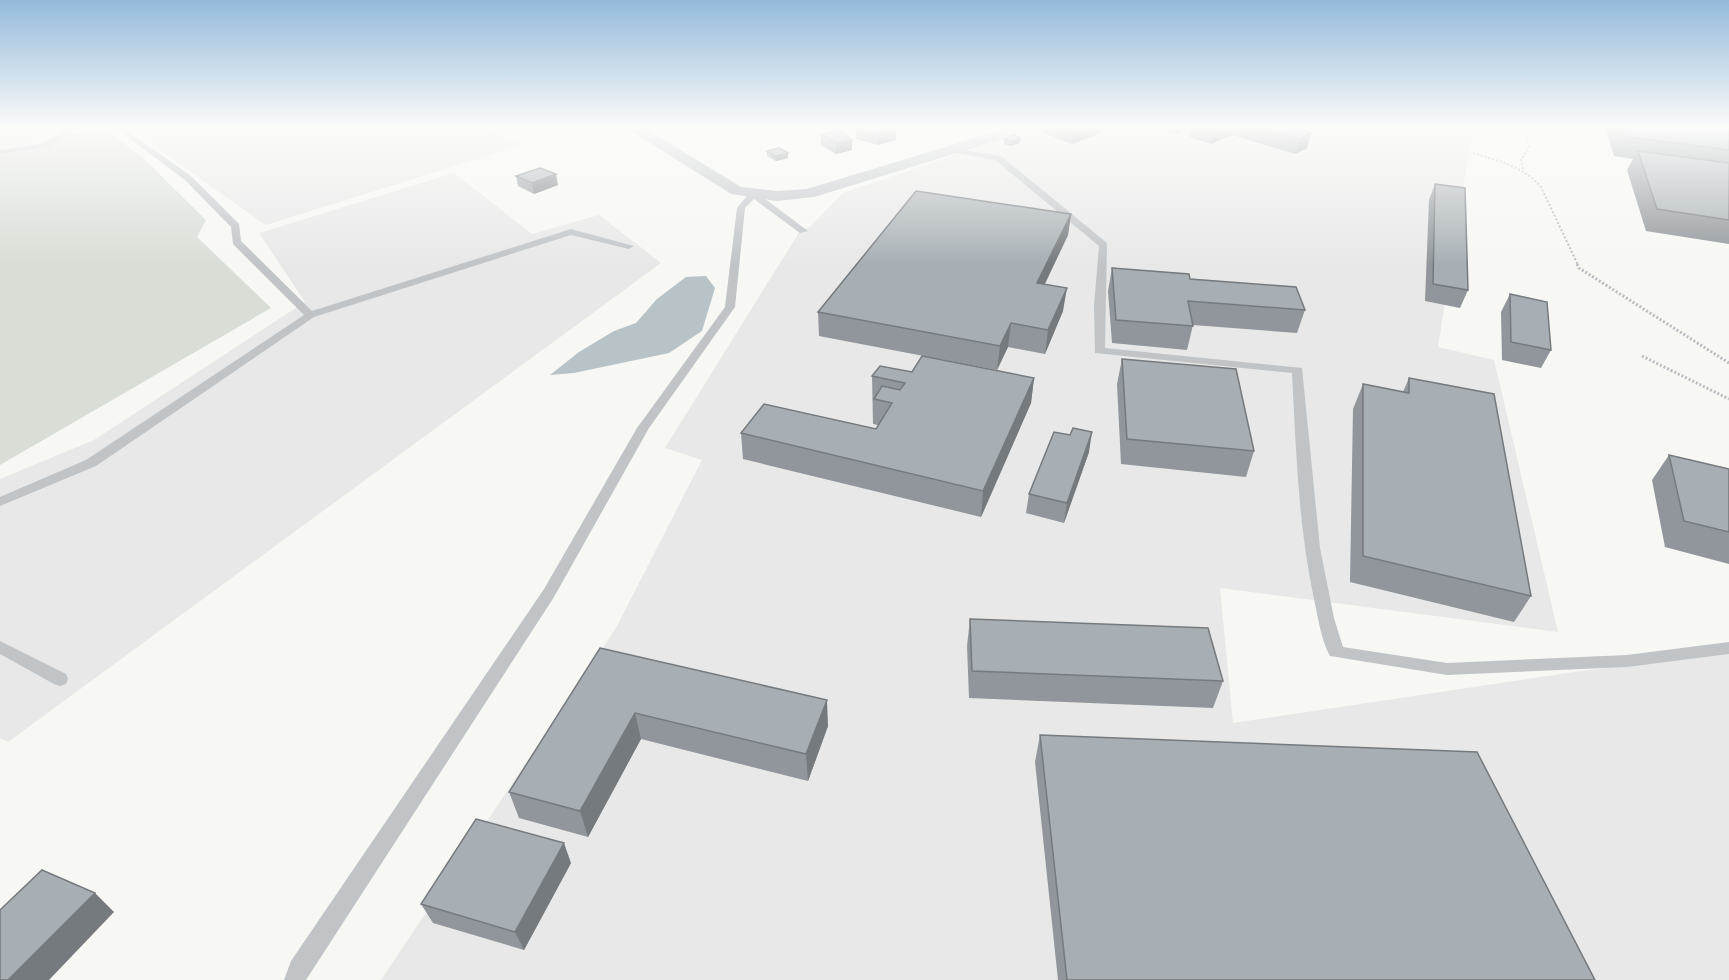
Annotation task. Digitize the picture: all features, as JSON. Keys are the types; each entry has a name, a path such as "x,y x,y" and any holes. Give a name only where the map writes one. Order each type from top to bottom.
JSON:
{"street":[{"path":"705,173 737,191 777,196 808,194 879,173"}],"lane":[{"path":"181,173 236,226 236,242 310,315"},
{"path":"1016,173 1104,245 1099,306 1099,351 1298,370 1304,481 1322,601 1336,652 1448,669 1627,661 1729,648"},
{"path":"294,980 299,969 549,593 643,428 730,307 741,208 753,194 803,231"},
{"path":"0,502 91,463 310,315 571,232 629,246"},
{"path":"0,647 60,679"}],"path":[{"path":"1528,173 1534,176 1541,187 1579,268 1729,363"},
{"path":"1642,356 1729,399"}],"shaded area":[{"path":"0,173 158,173 206,220 197,237 271,308 0,465"},
{"path":"192,173 433,173 266,225"},
{"path":"454,173 532,234 599,215 661,263 8,742 0,738 0,479 94,440 305,302 259,233"},
{"path":"903,173 1465,173 1438,347 1494,360 1558,632 1220,588 1233,723 1581,671 1729,654 1729,980 381,980 616,628 702,460 665,448 800,231 810,227 843,193"},
{"path":"706,276 715,288 702,331 669,353 574,373 550,375 579,352 614,331 636,323 657,299 686,277"}],"building":[{"path":"526,173 556,174 532,183 516,176"},
{"path":"1645,173 1729,173 1729,220 1657,209"},
{"path":"1435,184 1465,188 1468,290 1433,284"},
{"path":"916,191 1071,214 1037,283 1067,288 1048,330 1011,323 1000,346 818,312"},
{"path":"1112,268 1189,274 1190,279 1296,287 1305,310 1188,301 1193,326 1116,320"},
{"path":"1510,294 1547,302 1551,350 1511,342"},
{"path":"922,356 1034,378 983,491 741,433 764,404 876,429 892,403 874,399 882,386 900,390 905,383 872,376 880,366 912,372"},
{"path":"1122,359 1236,369 1254,451 1127,439"},
{"path":"1409,378 1494,394 1531,596 1363,556 1363,384 1409,393"},
{"path":"1073,428 1092,432 1067,503 1029,494 1054,432 1070,435"},
{"path":"1669,455 1729,469 1729,532 1684,521"},
{"path":"970,619 1208,628 1223,681 972,671"},
{"path":"600,648 827,700 806,754 635,713 580,811 509,792"},
{"path":"1040,735 1477,752 1595,980 1067,980"},
{"path":"476,819 564,843 515,932 421,904"},
{"path":"42,870 95,893 8,980 0,980 0,910"}]}
